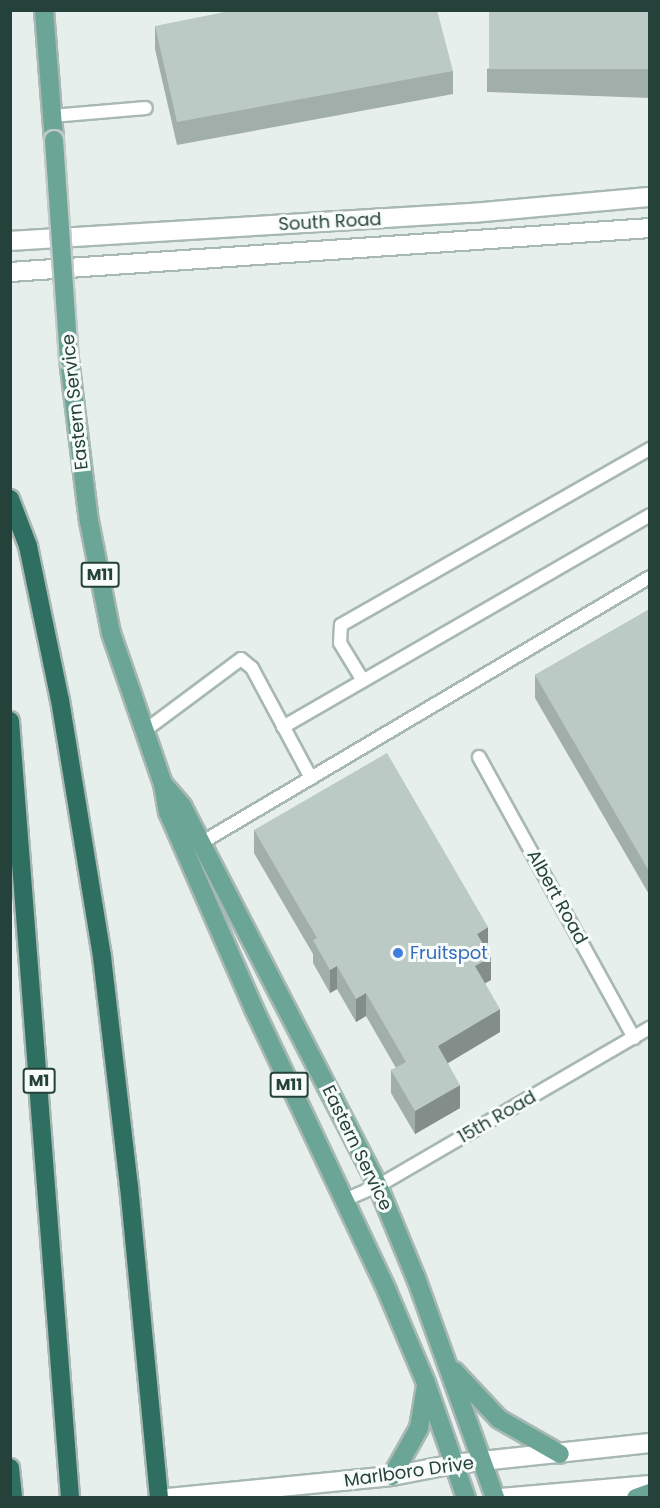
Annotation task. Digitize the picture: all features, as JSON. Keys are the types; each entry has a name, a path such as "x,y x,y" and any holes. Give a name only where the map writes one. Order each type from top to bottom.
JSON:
{"highway":[{"path":"10,499 38,587 102,957 129,1186 159,1497"},
{"name":"M1","path":"10,721 70,1497"},
{"path":"10,1467 13,1497"}],"main road":[{"name":"Eastern Service","path":"44,10 69,359 89,521 111,633 143,732 163,784 168,812 426,1383 466,1497"},
{"name":"Eastern Service","path":"163,784 182,806 378,1186 446,1360 480,1462 495,1497"},
{"path":"446,1360 492,1414 560,1454"},
{"path":"392,1476 418,1428 426,1383"},
{"path":"636,1497 650,1493"}],"street":[{"name":"South Road","path":"10,241 473,213 650,197"},
{"name":"South Road","path":"10,272 650,228"},
{"name":"Marlboro Drive","path":"168,1497 392,1476 454,1464 650,1443"},
{"path":"501,1497 650,1485"}],"lane":[{"path":"52,116 146,108"},
{"path":"362,679 340,643 341,625 650,449"},
{"path":"283,727 362,679 650,515"},
{"path":"201,843 650,577"},
{"path":"143,732 241,659 247,661 311,778"},
{"name":"Albert Road","path":"479,757 634,1038"},
{"name":"15th Road","path":"342,1201 378,1186 650,1028"}],"building":[{"path":"235,10 437,10 453,71 177,122 155,26"},
{"path":"489,10 650,10 650,69 489,69"},
{"path":"650,609 650,873 535,675"},
{"name":"Fruitspot","path":"387,753 488,927 477,934 491,957 475,966 500,1009 438,1046 460,1085 415,1111 391,1070 406,1062 366,993 356,999 337,966 330,970 313,940 317,938 254,830"}],"place":[{"name":"Fruitspot","path":"398,953"}]}
